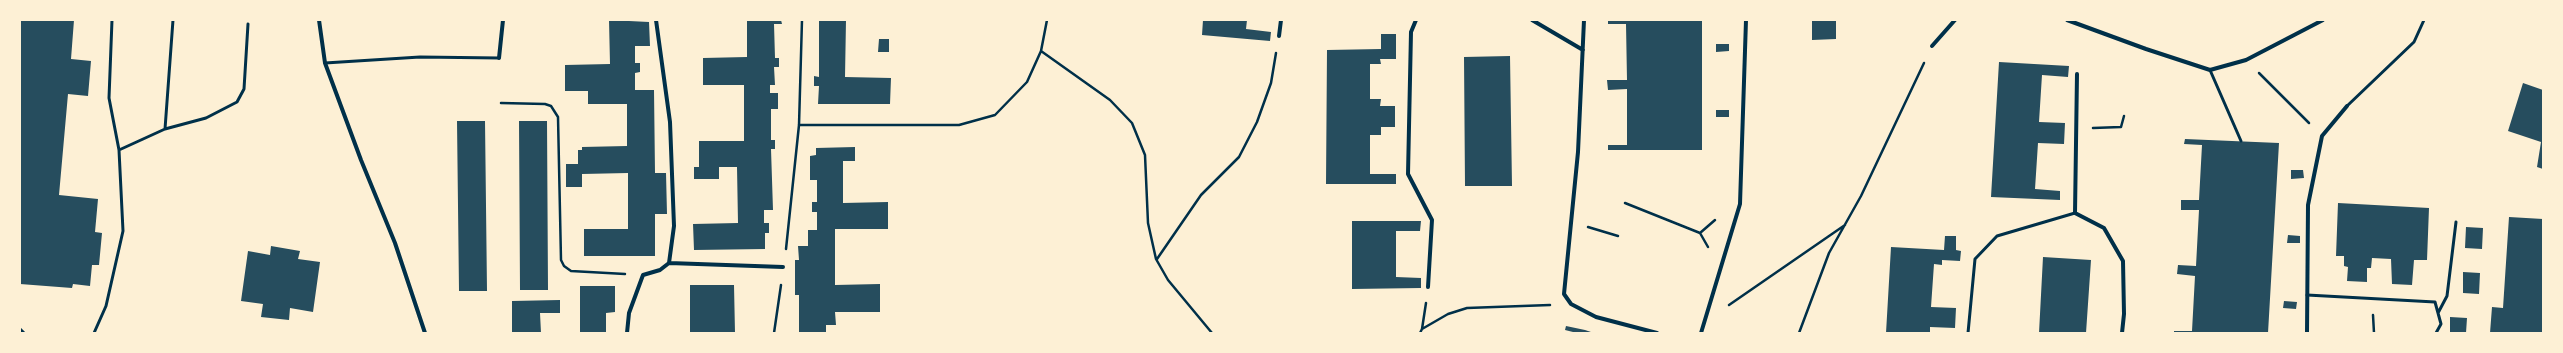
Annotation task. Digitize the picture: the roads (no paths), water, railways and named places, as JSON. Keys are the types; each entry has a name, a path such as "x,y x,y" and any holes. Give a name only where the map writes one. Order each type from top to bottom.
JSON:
{"street":[{"path":"319,20 326,63 361,160 395,244 424,333"},
{"path":"500,58 503,20"},
{"path":"656,20 670,122 674,226 669,263"},
{"path":"1279,36 1281,20"},
{"path":"1416,20 1411,32 1408,174 1432,220 1428,287"},
{"path":"1532,20 1583,50"},
{"path":"1584,20 1578,152 1564,294 1571,304 1596,317 1657,333"},
{"path":"1701,333 1740,204 1746,20"},
{"path":"1932,46 1955,20"},
{"path":"2067,20 2146,49 2210,70 2246,60 2323,20"},
{"path":"2077,74 2075,213 2104,228 2123,261 2124,314 2122,333"},
{"path":"2307,333 2308,205 2322,136 2347,106"},
{"path":"628,333 629,314 643,275 660,270 669,263 783,267"}],"lane":[{"path":"94,333 106,306 123,231 119,150 109,98 112,20"},
{"path":"165,128 173,20"},
{"path":"2347,106 2414,42 2424,20"},
{"path":"119,150 165,128 206,118 237,102 244,89 248,24"},
{"path":"326,63 420,57 500,58"},
{"path":"2210,70 2241,141"},
{"path":"1968,333 1975,258 1997,236 2075,213"},
{"path":"2438,313 2447,296 2456,222"},
{"path":"2307,295 2435,302 2441,324 2436,333"},
{"path":"20,329 24,333"}]}
